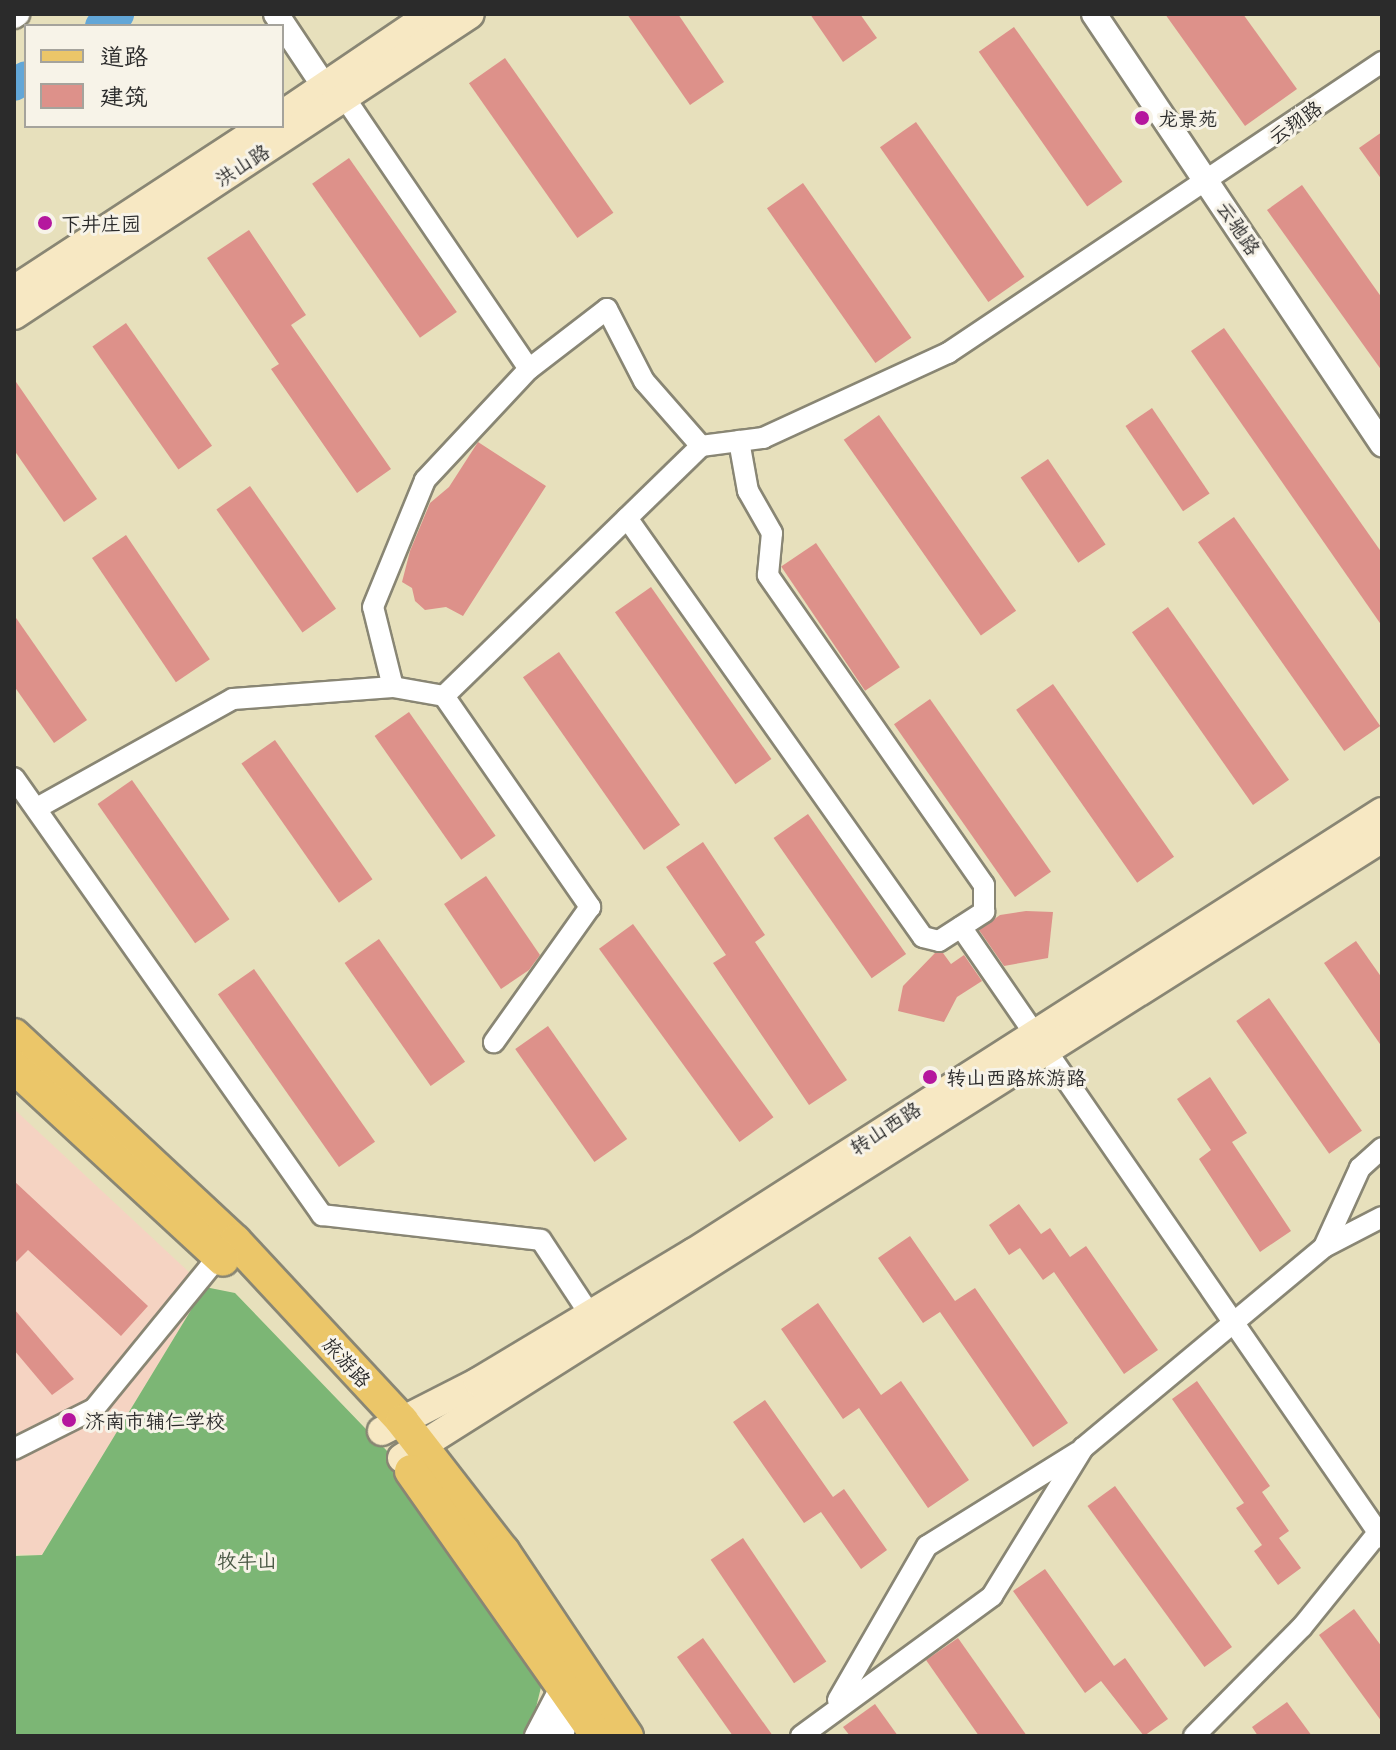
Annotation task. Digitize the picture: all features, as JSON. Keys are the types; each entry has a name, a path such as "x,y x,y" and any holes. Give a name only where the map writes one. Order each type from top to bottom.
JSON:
{"main road":[{"name":"洪山路","path":"284,127 334,92 431,14"},
{"name":"洪山路","path":"284,114 334,92 470,14"},
{"name":"洪山路","path":"14,290 262,128"},
{"name":"洪山路","path":"14,315 282,128"},
{"name":"转山西路","path":"400,1439 571,1355 1382,812"},
{"name":"转山西路","path":"400,1439 589,1313 1382,838"},
{"name":"旅游路","path":"14,1035 235,1241 400,1439"},
{"name":"旅游路","path":"14,1067 219,1256 400,1439 503,1551 597,1736"},
{"name":"旅游路","path":"570,1682 627,1736"}],"street":[{"name":"云驰路","path":"1094,14 1382,444"},
{"path":"284,25 529,369"},
{"name":"云翔路","path":"701,446 763,438 948,353 1208,182 1382,62"},
{"path":"393,687 373,607 425,480 529,369 607,309 644,381 701,446 444,696"},
{"path":"627,518 923,937 939,941 984,912 984,885 768,575 772,533 748,491 739,441"},
{"path":"37,808 233,699 393,687 444,696 590,907 494,1042"},
{"path":"14,778 322,1215 541,1240 589,1313"},
{"path":"961,927 1381,1533 1302,1627 1194,1736"},
{"path":"1324,1247 1360,1168 1382,1148"},
{"path":"834,1707 927,1546 1083,1448 1324,1247 1382,1217"},
{"path":"14,1449 94,1409 219,1256"},
{"path":"801,1736 834,1707 992,1596 1083,1448"},
{"path":"537,1736 570,1682"},
{"path":"561,1736 570,1682"}],"shaded area":[{"name":"济南市辅仁学校","path":"14,1109 205,1287 42,1555 14,1554"}],"green space":[{"name":"牧牛山","path":"205,1287 235,1293 389,1453 466,1556 544,1675 529,1736 14,1736 14,1556 42,1555"}],"building":[{"path":"627,14 678,14 724,82 690,105"},
{"path":"810,14 860,14 877,38 843,62"},
{"path":"1165,14 1243,14 1297,89 1245,126"},
{"path":"1014,27 1122,182 1087,206 979,52"},
{"path":"505,58 613,213 577,238 469,83"},
{"path":"916,122 1024,277 988,302 880,147"},
{"path":"1382,132 1382,180 1359,148"},
{"path":"349,158 457,312 420,338 312,184"},
{"path":"803,183 911,338 875,363 767,208"},
{"path":"1302,185 1382,298 1382,371 1267,210"},
{"path":"249,230 306,315 291,325 391,469 357,493 271,369 279,364 207,258"},
{"path":"126,323 212,446 178,469 92,347"},
{"path":"1224,328 1382,553 1382,626 1191,351"},
{"path":"14,379 97,499 64,522 14,450"},
{"path":"1152,408 1210,493 1183,511 1125,426"},
{"path":"879,415 1016,611 981,635 844,440"},
{"path":"478,442 546,486 463,616 446,607 425,610 415,601 412,588 402,582 410,551 430,503 449,487"},
{"path":"1048,459 1106,544 1078,563 1021,477"},
{"path":"250,486 336,609 302,632 216,510"},
{"path":"1234,517 1380,726 1344,751 1198,542"},
{"path":"126,535 210,659 176,682 92,558"},
{"path":"816,543 900,667 865,691 781,566"},
{"path":"651,587 771,759 735,784 615,612"},
{"path":"1168,607 1289,780 1253,805 1132,632"},
{"path":"14,615 87,720 54,743 14,686"},
{"path":"559,652 680,825 644,850 523,677"},
{"path":"1053,684 1174,857 1137,883 1016,710"},
{"path":"930,699 1051,872 1015,897 894,724"},
{"path":"409,712 496,836 461,860 375,736"},
{"path":"275,740 373,879 339,903 241,764"},
{"path":"132,780 230,919 195,943 98,804"},
{"path":"808,814 906,954 872,978 774,838"},
{"path":"703,842 765,935 755,942 847,1080 809,1105 713,963 726,955 666,867"},
{"path":"486,876 540,955 529,970 501,989 444,904"},
{"path":"1026,911 1053,912 1048,958 1004,966 979,930 1000,915"},
{"path":"633,924 773,1117 740,1142 599,949"},
{"path":"379,939 465,1062 431,1086 345,963"},
{"path":"1356,941 1382,978 1382,1047 1324,963"},
{"path":"935,953 943,953 951,964 964,955 982,981 957,997 944,1022 898,1011 903,986"},
{"path":"254,969 375,1142 339,1167 218,994"},
{"path":"1269,998 1362,1131 1329,1154 1236,1021"},
{"path":"548,1026 627,1139 594,1162 515,1049"},
{"path":"1210,1077 1247,1133 1232,1142 1291,1231 1260,1252 1199,1159 1211,1150 1177,1099"},
{"path":"14,1181 148,1306 121,1336 28,1250 14,1264"},
{"path":"1019,1204 1041,1234 1050,1228 1070,1257 1086,1246 1158,1350 1124,1374 1054,1272 1043,1280 1020,1248 1009,1255 989,1225"},
{"path":"910,1236 955,1301 975,1288 1068,1423 1033,1447 940,1312 923,1323 878,1258"},
{"path":"818,1303 881,1395 901,1381 969,1480 928,1508 859,1408 843,1419 781,1329"},
{"path":"14,1309 74,1379 52,1395 14,1350"},
{"path":"1197,1381 1270,1486 1262,1492 1289,1531 1279,1538 1301,1568 1278,1585 1254,1551 1262,1545 1236,1508 1244,1503 1172,1399"},
{"path":"765,1400 833,1497 844,1489 887,1550 861,1569 821,1512 804,1523 733,1422"},
{"path":"1115,1486 1232,1647 1204,1667 1087,1506"},
{"path":"743,1538 826,1662 794,1683 711,1560"},
{"path":"1045,1569 1114,1666 1125,1658 1168,1719 1144,1736 1101,1681 1085,1693 1013,1591"},
{"path":"1354,1609 1382,1647 1382,1722 1319,1635"},
{"path":"703,1638 773,1736 733,1736 677,1657"},
{"path":"958,1638 1027,1736 979,1736 926,1660"},
{"path":"1287,1702 1312,1736 1258,1736 1252,1727"},
{"path":"875,1704 898,1736 850,1736 843,1727"}],"waterway":[{"path":"104,24 118,14"},
{"path":"14,85 24,78"}],"place":[{"name":"龙景苑","path":"1142,118"},
{"name":"下井庄园","path":"45,223"},
{"name":"转山西路旅游路","path":"930,1077"},
{"name":"济南市辅仁学校","path":"69,1420"}]}
